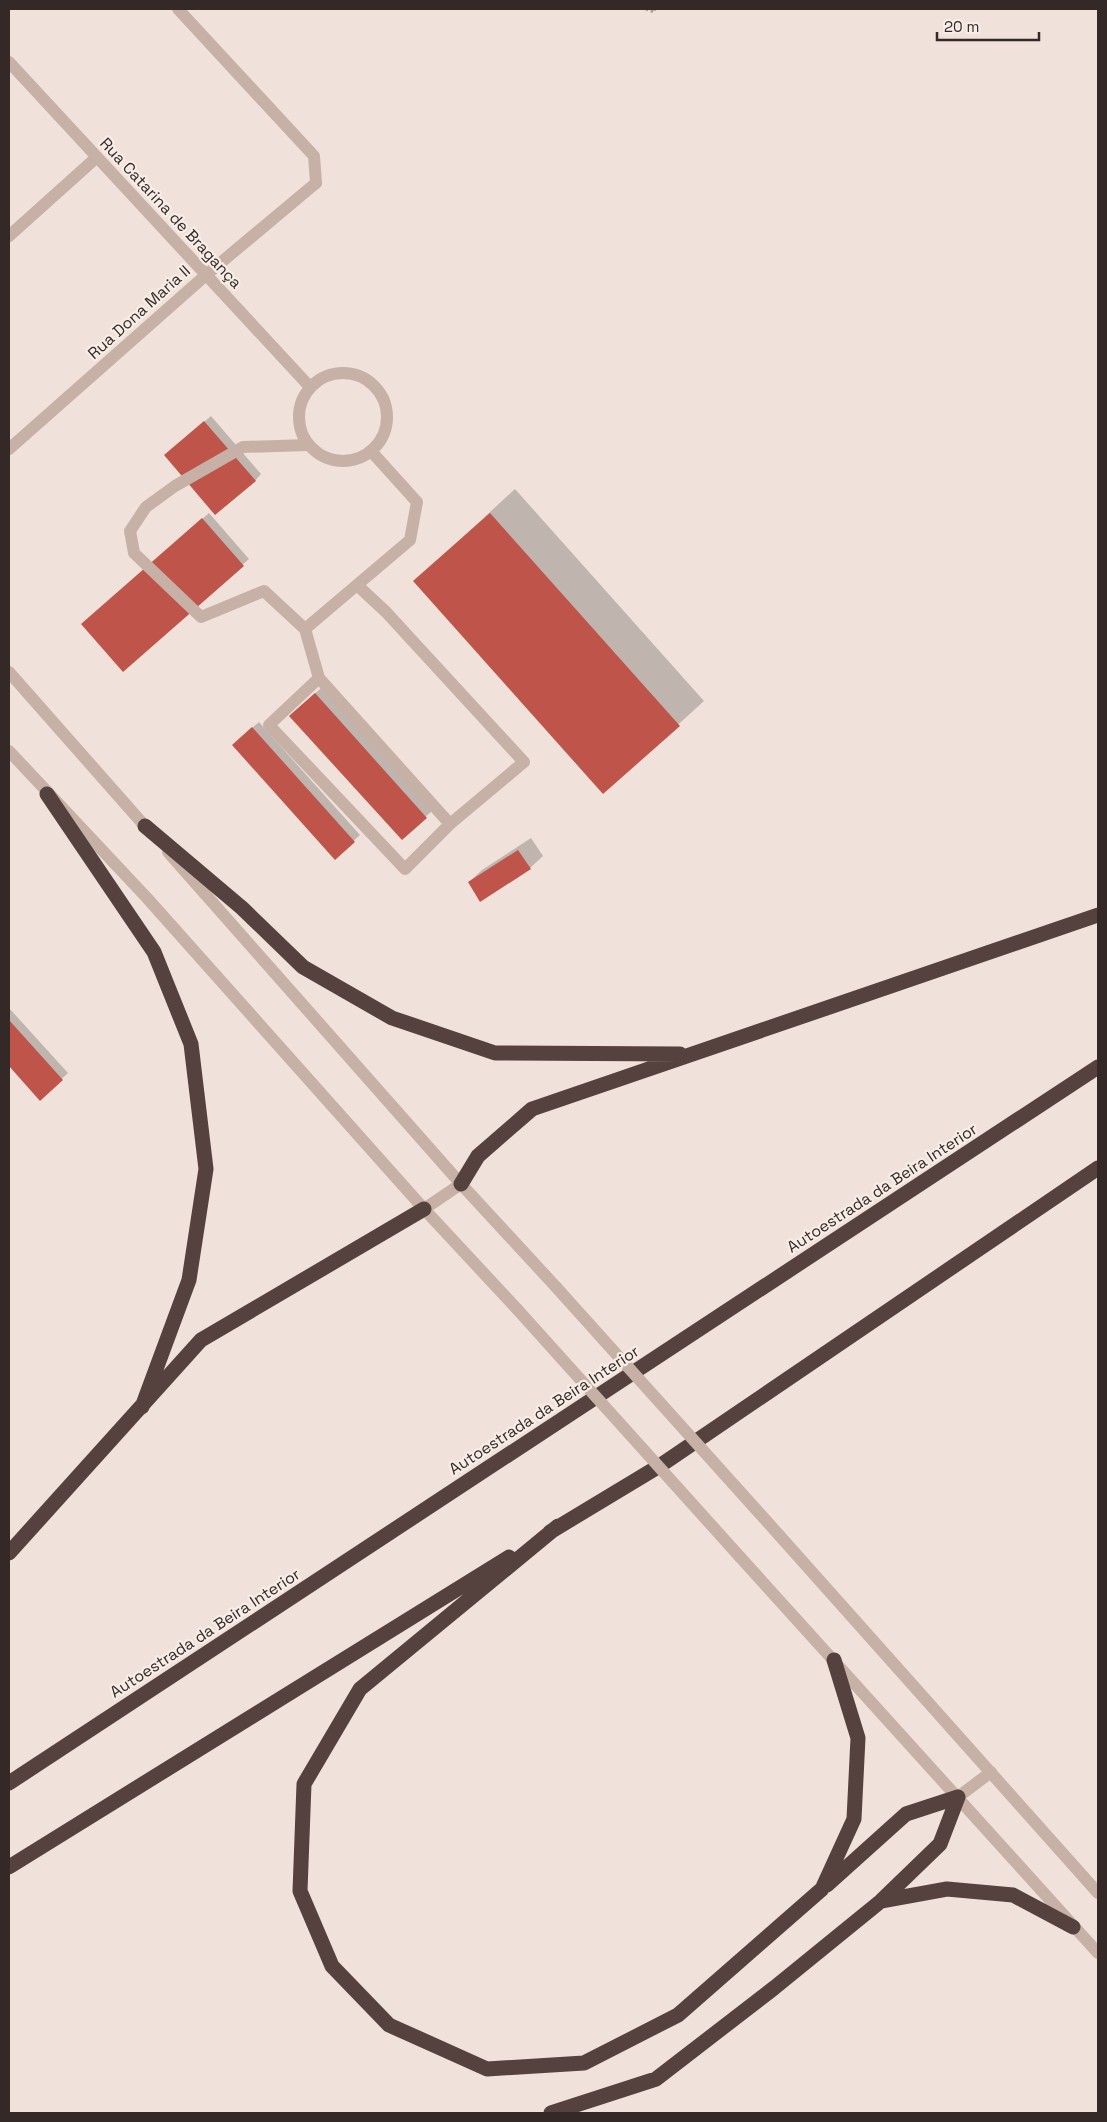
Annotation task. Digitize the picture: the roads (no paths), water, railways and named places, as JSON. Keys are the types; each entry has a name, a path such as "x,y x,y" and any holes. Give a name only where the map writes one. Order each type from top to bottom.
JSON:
{"highway":[{"path":"47,794 154,952 191,1044 206,1169 189,1280 142,1407"},
{"path":"145,826 242,908 303,967 392,1018 495,1053 691,1055"},
{"path":"461,1184 478,1156 532,1110 1098,916"},
{"name":"Autoestrada da Beira Interior","path":"9,1783 1098,1067"},
{"path":"9,1867 558,1526 661,1465 1098,1168"},
{"path":"9,1553 201,1340 424,1208"},
{"path":"558,1526 360,1689 304,1784 300,1891 332,1966 389,2025 487,2069 584,2063 678,2015 906,1814 958,1797"},
{"path":"822,1889 854,1819 858,1738 834,1660"},
{"path":"551,2113 656,2079 774,1988 881,1901 940,1844 958,1797"},
{"path":"881,1901 947,1889 1013,1895 1073,1927"}],"street":[{"name":"Rua Dona Maria II","path":"9,449 206,275 316,183 314,156 178,9"},
{"name":"Rua Catarina de Bragança","path":"9,62 310,387"},
{"path":"9,236 97,157"},
{"path":"339,373 359,376 372,384 385,402 388,417 381,440 371,451 352,460 337,461 320,455 308,445 301,431 298,416 302,400 310,387 324,377 339,373"},
{"path":"308,445 243,447 175,486 146,507 130,531 134,553 201,616 264,591 305,629 319,678 450,824"},
{"path":"305,629 410,540 417,502 371,451"},
{"path":"319,678 268,725 405,869 450,824 524,762 386,612 357,585"},
{"path":"9,672 461,1184 779,1535 1098,1893"},
{"path":"9,751 47,794 147,898 424,1208 1098,1953"},
{"path":"424,1208 461,1184"},
{"path":"958,1797 991,1772"}]}
